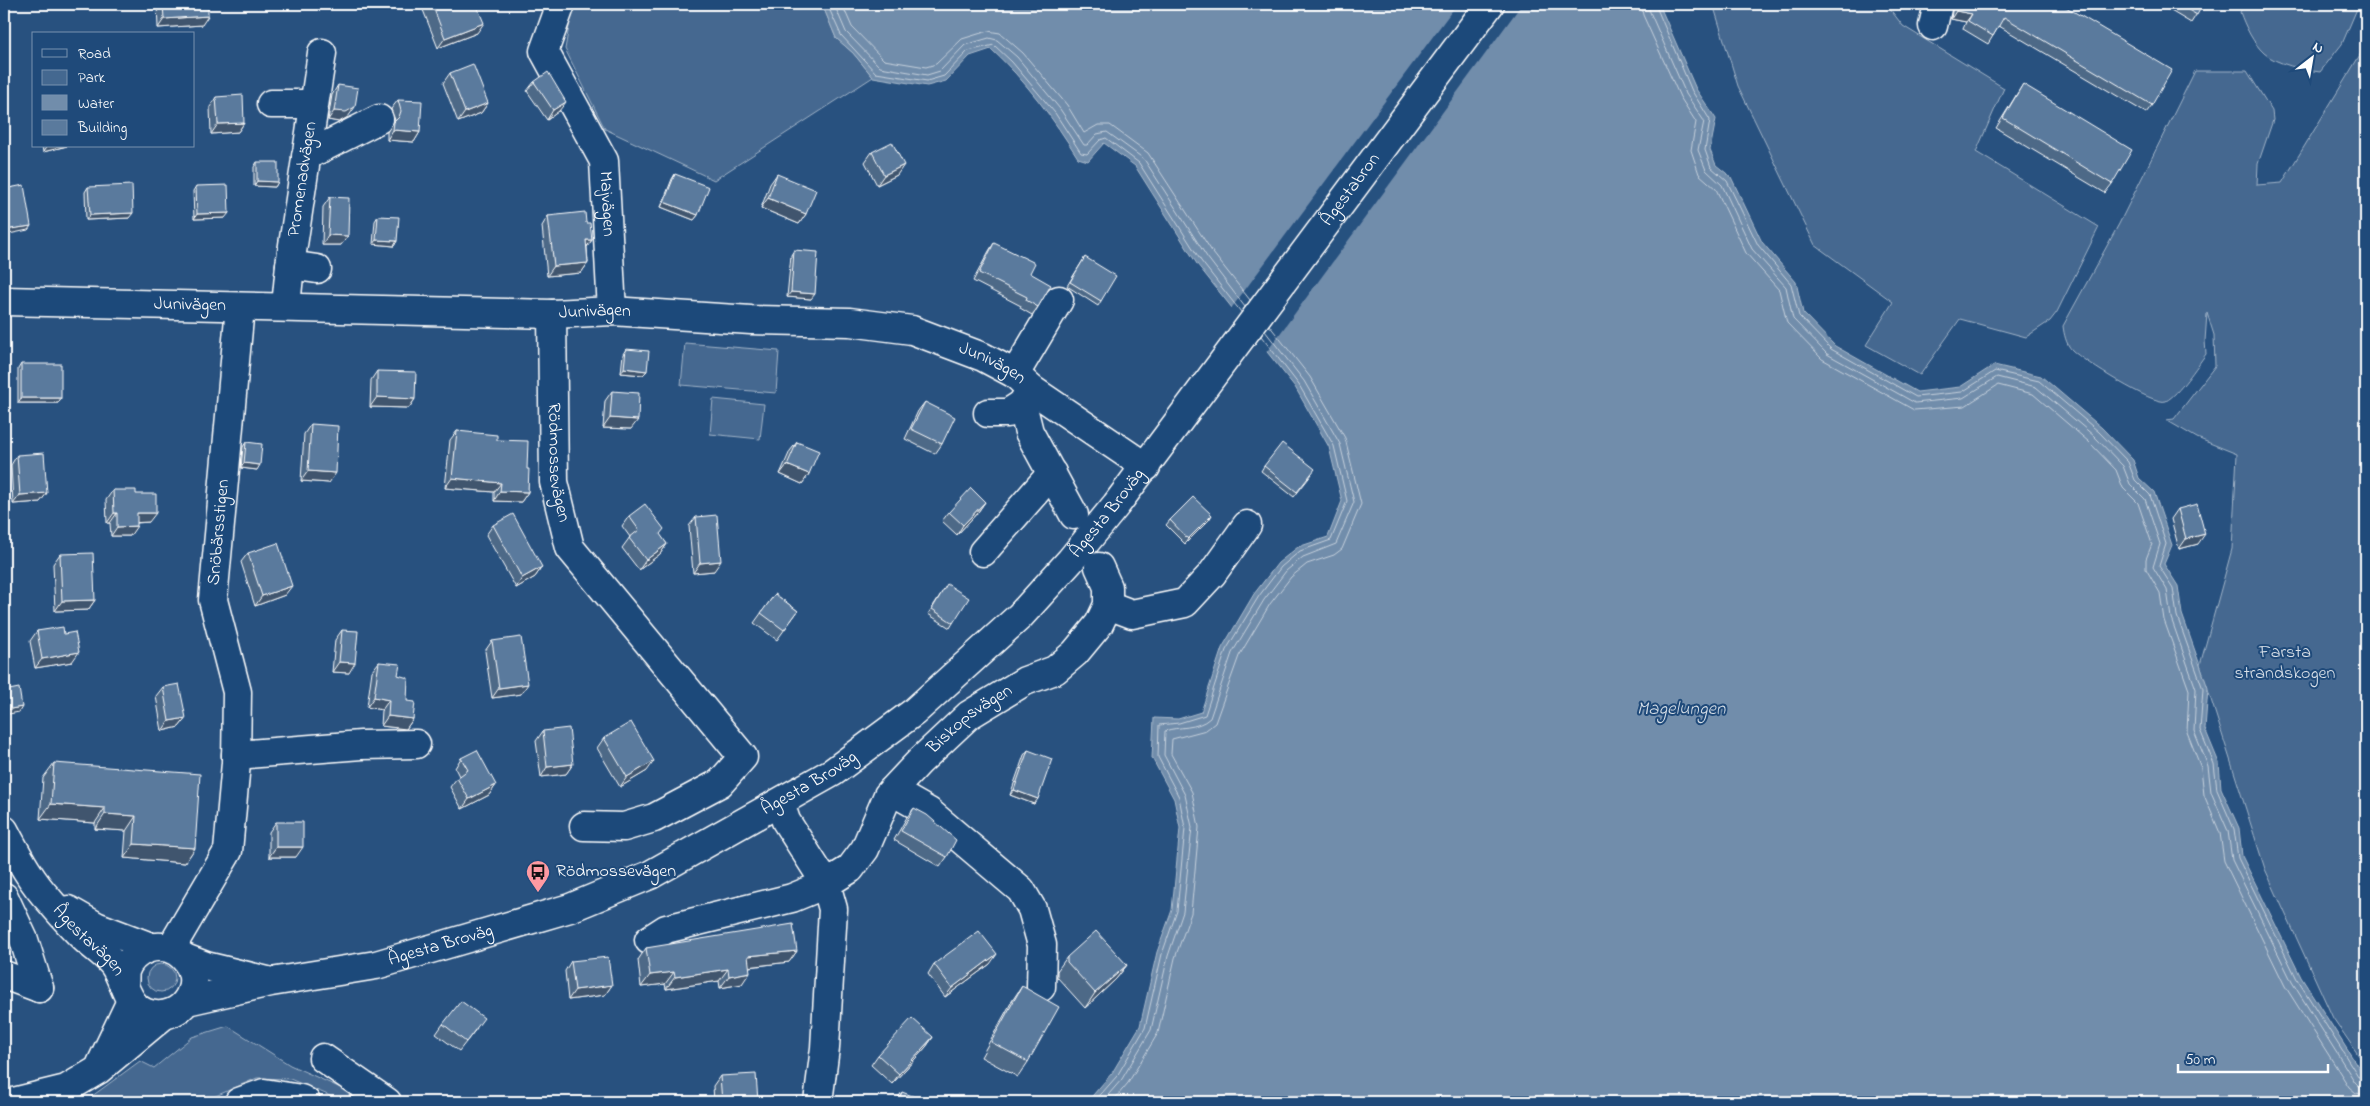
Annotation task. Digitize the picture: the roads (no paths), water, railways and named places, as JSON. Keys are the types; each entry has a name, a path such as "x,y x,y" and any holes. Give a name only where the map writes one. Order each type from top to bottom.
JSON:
{"street":[{"name":"Majvägen","path":"561,4 544,51 604,161 612,311"},
{"name":"Ågestabron","path":"1213,376 1490,4"},
{"name":"Promenadvägen","path":"286,306 297,171 314,104 322,53"},
{"path":"271,104 314,104"},
{"path":"297,171 379,119"},
{"path":"290,265 317,269"},
{"path":"988,413 1008,413 1023,389 1059,300"},
{"name":"Junivägen","path":"4,301 240,307 286,306 552,314 612,311 751,320 850,322 912,330 983,357 1023,389 1146,467"},
{"name":"Snöbärsstigen","path":"169,951 228,851 236,755 236,692 213,600 240,307"},
{"name":"Rödmossevägen","path":"552,314 554,482 570,548 743,757 720,782 654,818 624,827 584,826"},
{"name":"Ågesta Broväg","path":"187,1001 271,982 376,965 570,908 650,875 833,772 914,712 1020,616 1070,562 1146,467 1213,376"},
{"path":"1023,389 1030,432 1074,515"},
{"path":"983,552 1052,473"},
{"path":"1099,567 1108,587 1108,605 1132,614 1185,603 1212,574 1247,525"},
{"name":"Biskopsvägen","path":"649,940 666,929 792,898 826,884 850,869 865,849 888,795 920,761 969,715 1026,681 1055,670 1062,665 1075,653 1098,624 1108,605"},
{"path":"236,755 361,745 416,744"},
{"path":"892,791 929,812 1021,890 1032,909 1042,945 1041,988"},
{"path":"780,803 786,821 826,884 833,909 825,1048 818,1102"},
{"name":"Ågestavägen","path":"4,830 29,874 47,898 84,938 113,964 127,994"},
{"path":"4,897 24,940 39,988 4,975"},
{"name":"Ågestavägen","path":"47,898 96,926 169,951"},
{"name":"Ågesta Broväg","path":"169,951 212,967 271,982"},
{"path":"98,1070 127,994 125,972 136,954 169,951 193,973 193,987 187,1001 176,1011 164,1015 143,1012 127,994"},
{"path":"13,1102 66,1089 98,1070 164,1015"},
{"path":"323,1058 387,1102"},
{"path":"239,1102 264,1093 301,1099 306,1102"}],"water":[{"name":"Magelungen","path":"822,4 1659,4 1696,89 1716,119 1710,150 1716,165 1731,177 1762,242 1796,282 1803,313 1835,346 1917,392 1960,387 1994,365 2041,376 2102,428 2133,460 2139,478 2154,492 2172,545 2164,564 2178,586 2182,614 2208,688 2205,729 2219,763 2221,788 2239,828 2242,856 2301,977 2366,1079 2366,1102 1087,1102 1112,1073 1140,1026 1157,952 1172,910 1180,828 1174,799 1152,758 1154,718 1178,719 1201,712 1222,648 1254,594 1278,563 1298,547 1328,537 1342,501 1329,447 1295,387 1197,264 1135,166 1104,143 1088,161 1078,158 1038,100 991,49 970,56 946,81 927,86 873,77 853,53 836,38"}],"place":[{"name":"Rödmossevägen","path":"538,893"}],"park label":[{"name":"Farsta strandskogen","path":"2285,663"}]}
